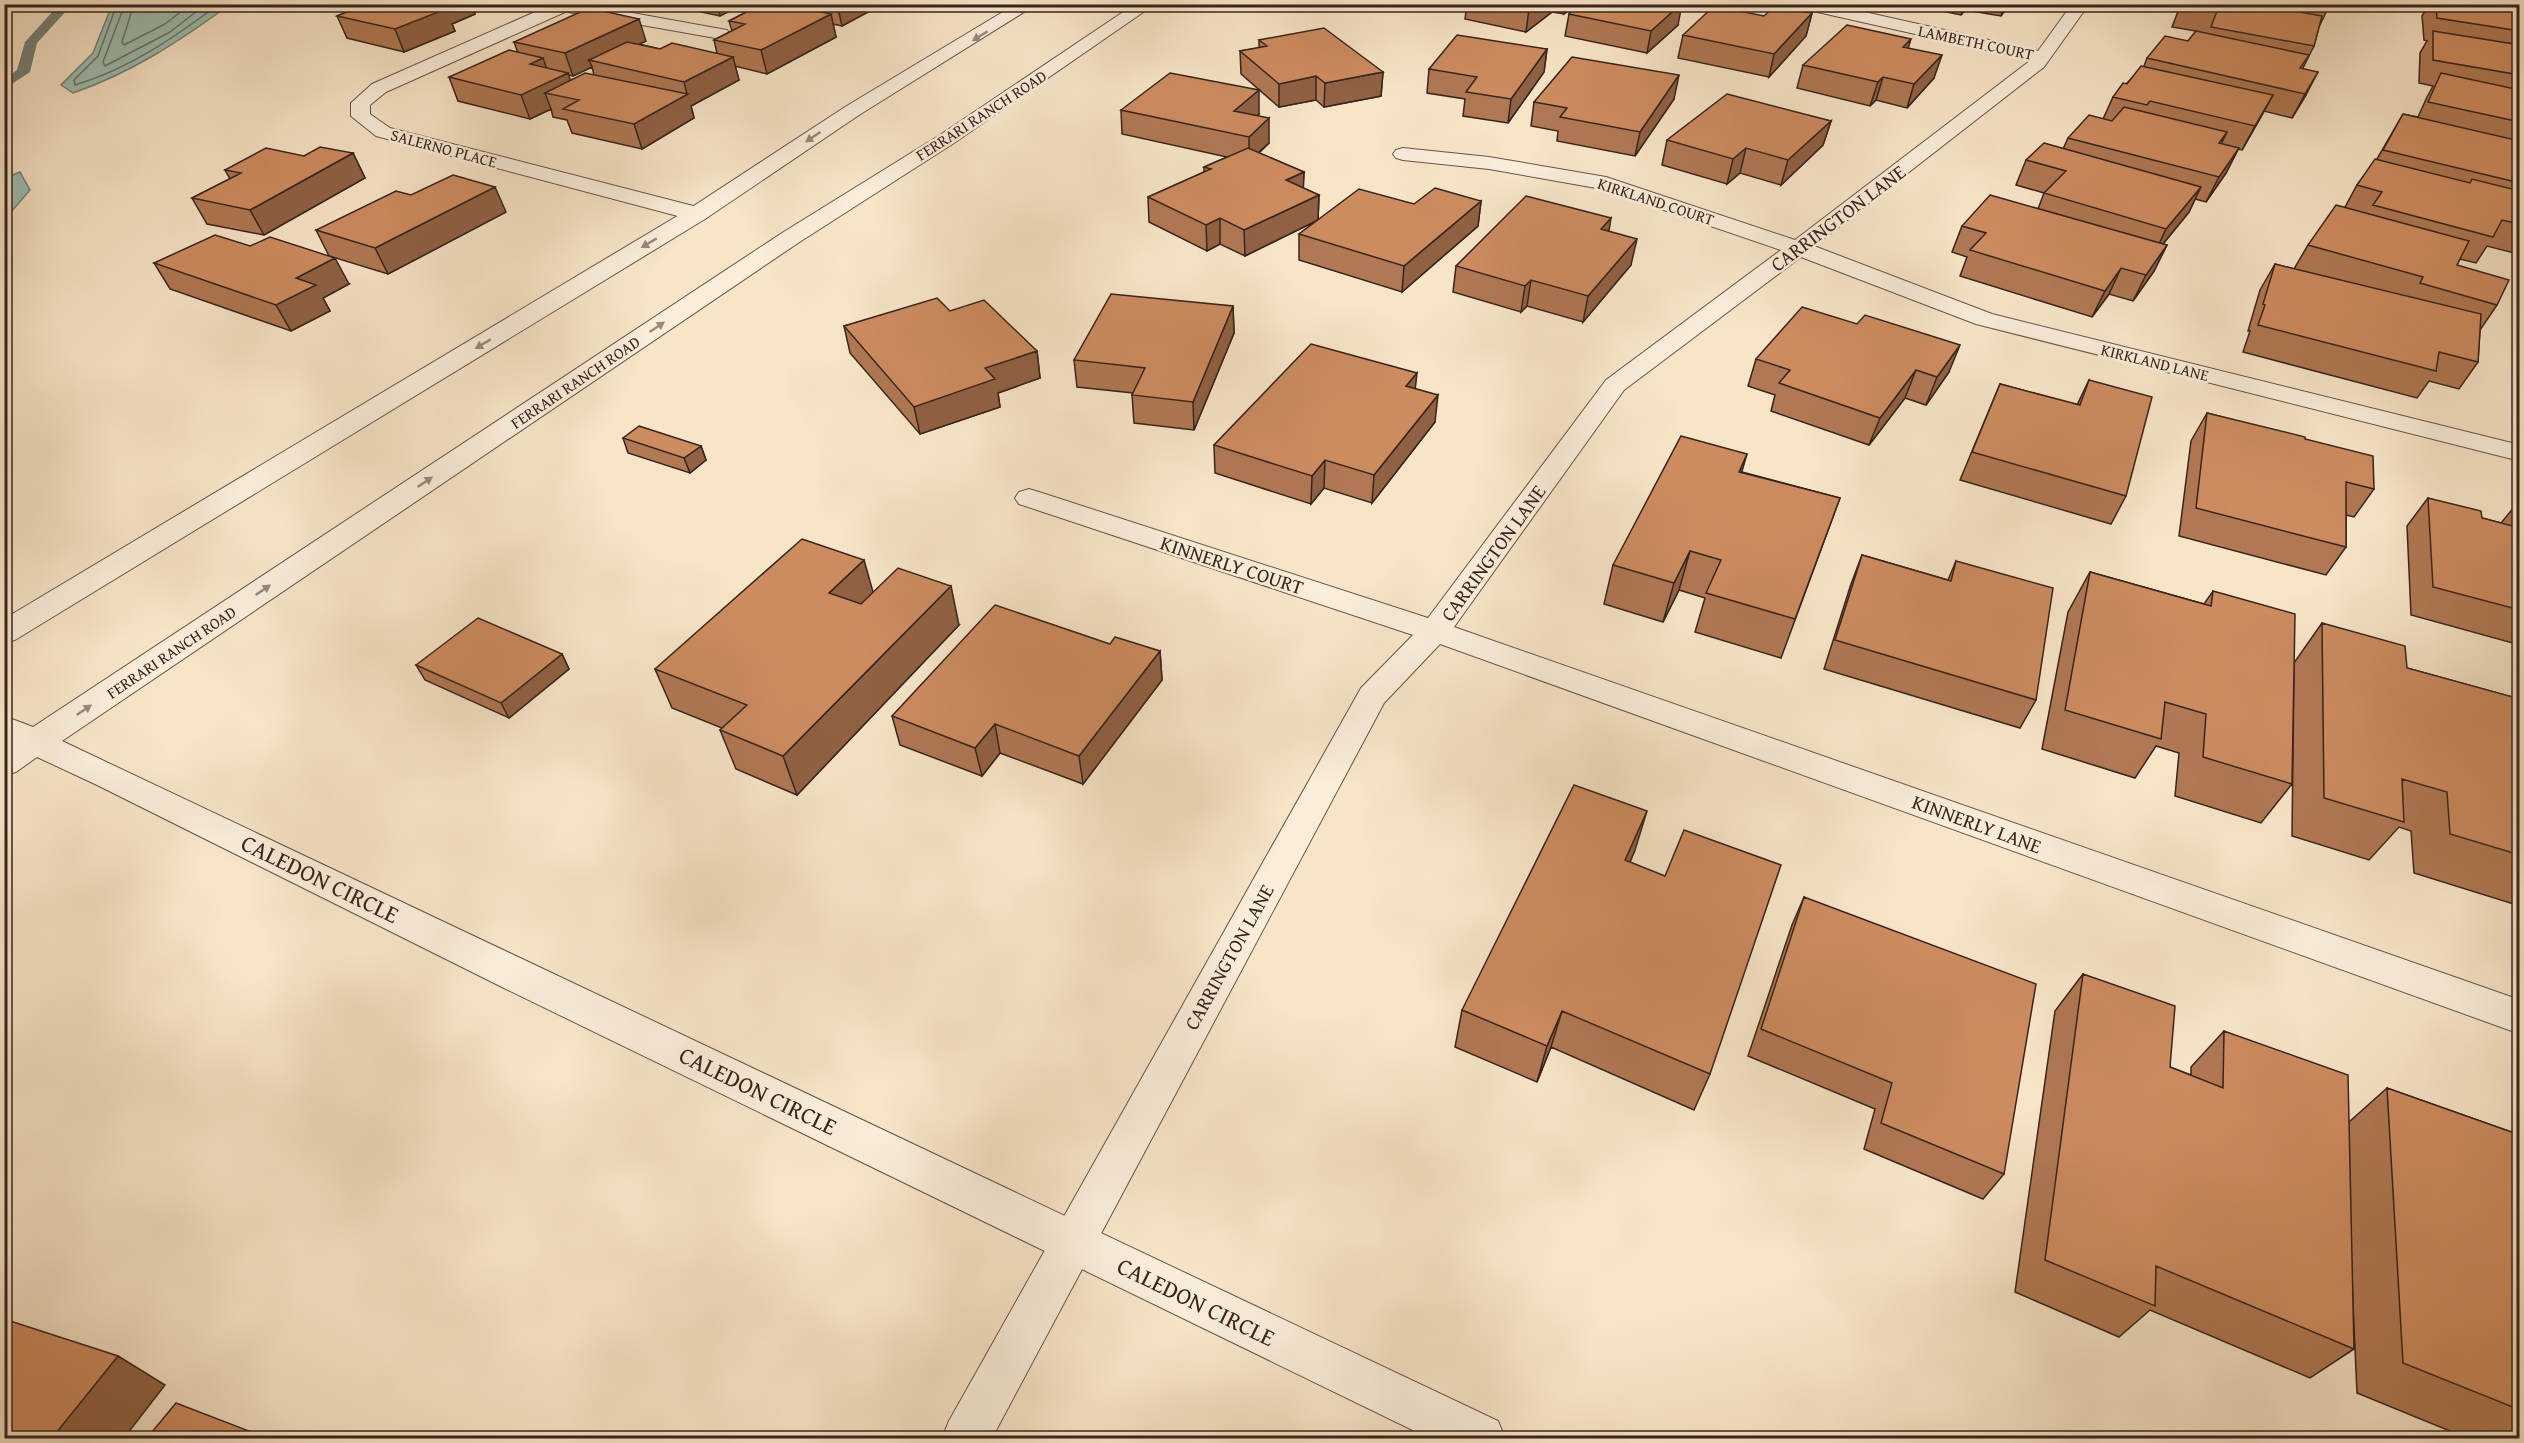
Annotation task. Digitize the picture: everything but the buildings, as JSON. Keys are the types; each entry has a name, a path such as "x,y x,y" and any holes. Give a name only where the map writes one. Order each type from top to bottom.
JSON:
{"street":[{"path":"4,633 697,214 852,111 1029,4"},
{"name":"FERRARI RANCH ROAD","path":"15,744 790,238 947,139 1147,4"},
{"name":"LAMBETH COURT","path":"1804,4 2043,57"},
{"name":"CARRINGTON LANE","path":"966,1438 1372,696 1435,631 1615,385 1798,248 2038,63 2081,4"},
{"path":"565,5 721,34"},
{"name":"SALERNO PLACE","path":"565,5 378,88 360,103 361,116 383,132 697,214"},
{"name":"KIRKLAND COURT","path":"1403,154 1489,163 1606,183 1798,248"},
{"name":"KIRKLAND LANE","path":"1798,248 1984,320 2520,453"},
{"name":"KINNERLY COURT","path":"1029,498 1435,631"},
{"name":"KINNERLY LANE","path":"1435,631 2520,1017"},
{"name":"CALEDON CIRCLE","path":"15,744 109,776 539,987 1481,1438"}],"water":[{"path":"112,4 229,5 135,66 73,93 61,85 93,53"},
{"path":"20,172 30,190 5,219 5,178"}],"waterway":[{"path":"4,85 23,72 31,42 61,10 62,4"}]}
